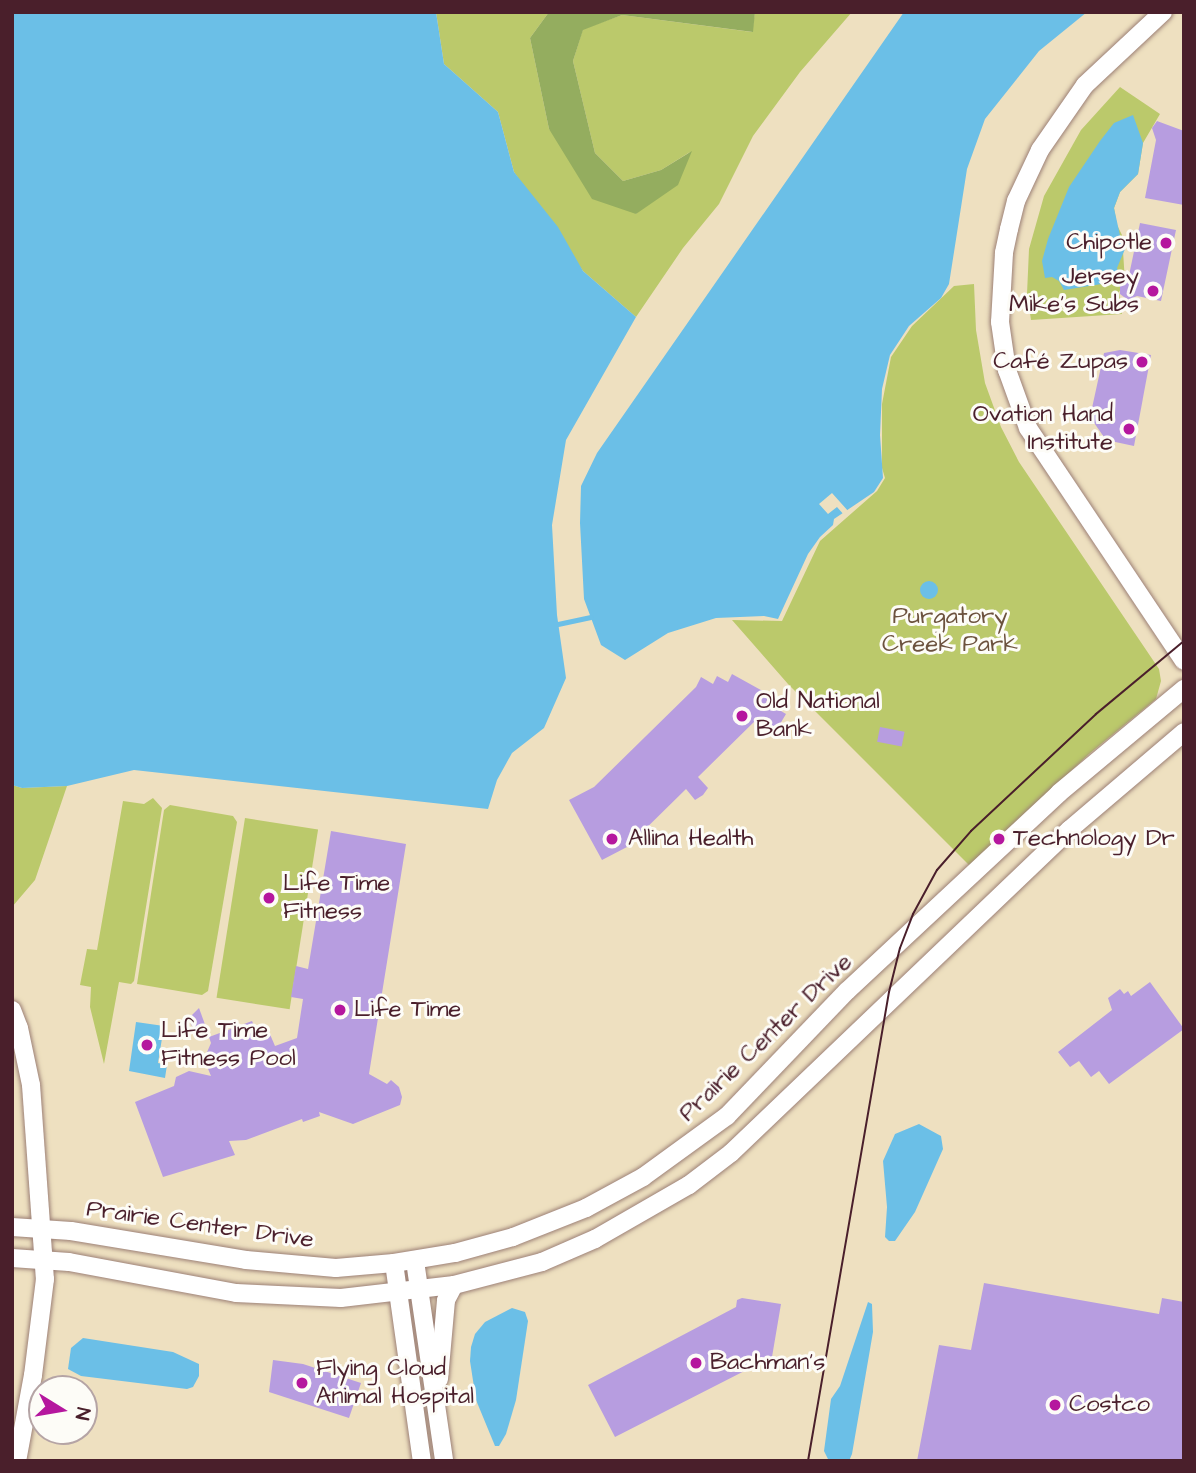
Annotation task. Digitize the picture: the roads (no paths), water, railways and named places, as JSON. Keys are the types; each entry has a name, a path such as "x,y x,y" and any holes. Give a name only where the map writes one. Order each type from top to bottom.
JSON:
{"main road":[{"path":"1163,12 1085,85 1040,150 1016,201 1009,229 1003,267 1000,323 1007,370 1028,428 1184,661"},
{"name":"Prairie Center Drive","path":"12,1227 71,1231 196,1254 336,1268 415,1261 486,1245 563,1218 622,1189 687,1147 727,1116 847,991 1059,793 1184,689"},
{"path":"12,1258 44,1259 194,1287 274,1297 341,1298 454,1285 542,1262 595,1239 699,1177 730,1153 1069,830 1184,732"},
{"path":"12,1010 19,1028 31,1085 44,1259 33,1375 17,1461"},
{"path":"415,1261 444,1461"},
{"path":"394,1264 422,1461"},
{"path":"436,1403 446,1300 454,1285"}],"water":[{"path":"12,12 436,12 444,64 498,112 514,172 558,227 583,271 636,317 566,440 552,525 557,615 566,678 544,728 512,753 497,780 488,809 134,770 67,786 22,788 12,785"},
{"path":"904,12 1087,12 1039,51 985,119 967,169 949,284 941,298 909,326 890,355 882,389 880,435 883,478 874,492 834,519 833,525 820,537 808,554 778,619 764,616 716,618 668,633 625,660 601,645 584,599 581,486 597,453"},
{"path":"1133,115 1143,143 1138,174 1120,192 1114,208 1121,240 1128,242 1117,268 1120,277 1114,282 1064,290 1059,281 1052,277 1045,278 1042,261 1048,239 1069,187 1100,141 1114,123"},
{"path":"929,581 935,584 938,590 935,596 929,599 923,596 920,590 923,584"},
{"name":"Life Time Fitness Pool","path":"136,1022 164,1026 158,1063 167,1065 165,1078 129,1071"},
{"path":"919,1124 941,1136 943,1149 915,1212 895,1241 889,1241 885,1237 887,1207 883,1161 895,1134"},
{"path":"868,1302 872,1304 873,1332 852,1454 849,1461 829,1461 824,1451 831,1399 840,1386"},
{"path":"512,1308 525,1312 528,1321 516,1400 506,1434 499,1446 495,1446 476,1400 470,1361 471,1347 475,1334 485,1322"},
{"path":"83,1338 173,1352 199,1364 199,1376 193,1387 187,1389 98,1378 98,1375 79,1375 68,1369 71,1348"}],"waterway":[{"path":"558,624 590,617"}],"tram line":[{"path":"808,1461 889,992 900,948 913,914 937,870 971,831 1096,714 1184,641"}],"place":[{"name":"Chipotle","path":"1166,243"},
{"name":"Jersey Mike's Subs","path":"1153,291"},
{"name":"Café Zupas","path":"1142,362"},
{"name":"Ovation Hand Institute","path":"1129,429"},
{"name":"Old National Bank","path":"742,716"},
{"name":"Allina Health","path":"612,839"},
{"name":"Technology Dr","path":"999,839"},
{"name":"Life Time Fitness","path":"269,898"},
{"name":"Life Time","path":"340,1010"},
{"name":"Life Time Fitness Pool","path":"147,1045"},
{"name":"Bachman's","path":"696,1363"},
{"name":"Flying Cloud Animal Hospital","path":"302,1383"},
{"name":"Costco","path":"1055,1405"}],"park label":[{"name":"Purgatory Creek Park","path":"950,631"}]}
